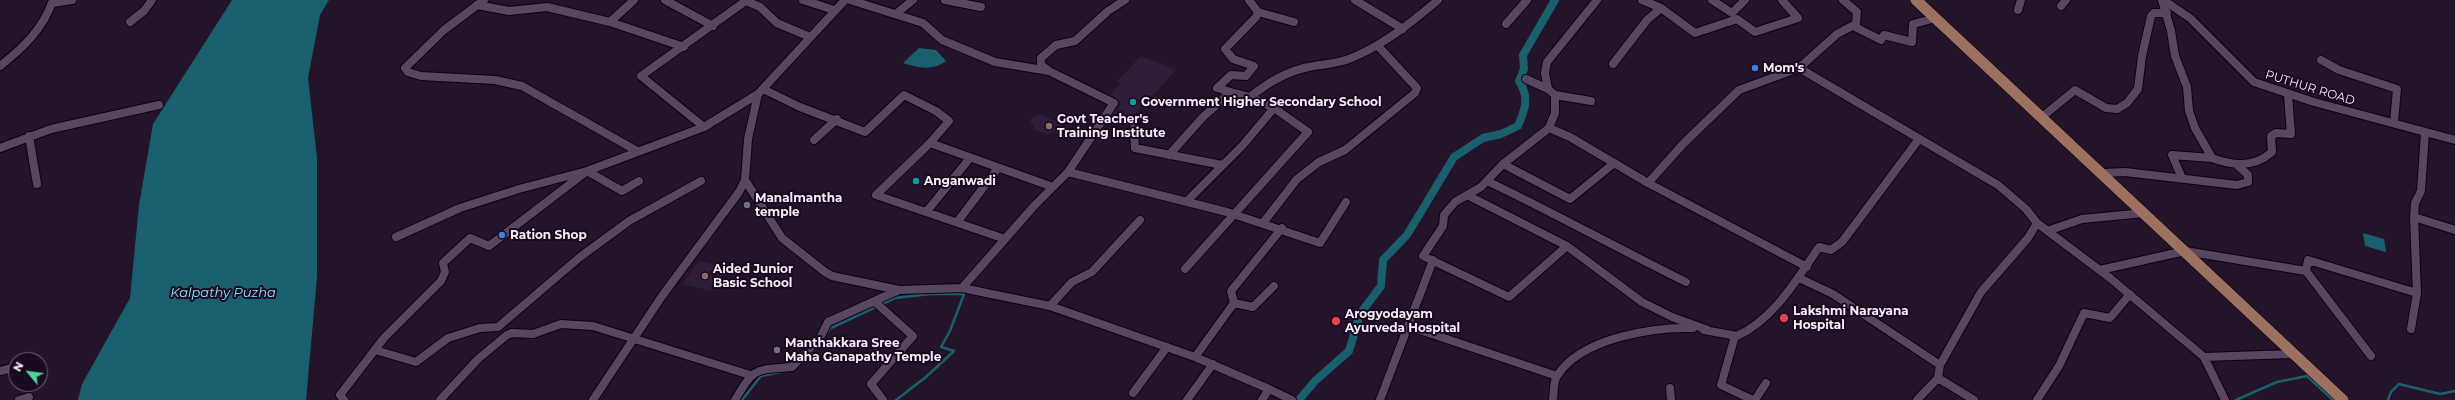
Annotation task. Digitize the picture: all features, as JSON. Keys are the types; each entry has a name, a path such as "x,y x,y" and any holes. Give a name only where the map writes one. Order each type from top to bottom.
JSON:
{"main road":[{"path":"1916,0 2185,251 2292,354 2343,400"}],"street":[{"path":"0,66 28,44 42,28 53,1 72,0"},
{"path":"130,22 144,11 152,0"},
{"path":"484,0 444,30 405,68 408,72 421,76 495,80 522,86 637,151"},
{"path":"610,22 635,0"},
{"path":"665,0 713,26"},
{"path":"704,127 641,76 713,26 746,0 760,7 777,23 810,37"},
{"path":"803,0 834,10"},
{"path":"396,237 460,208 520,188 587,171 704,127 760,91 834,10 845,0"},
{"path":"850,0 891,14 897,13 913,0"},
{"path":"945,0 982,7"},
{"path":"962,288 1005,239 1068,172 1114,103 1049,71 1041,65 1041,58 1045,53 1063,41 1076,41 1108,11 1125,0"},
{"path":"1249,0 1251,1 1252,7 1258,12 1294,22"},
{"path":"1355,0 1403,29"},
{"path":"1250,97 1264,86 1304,68 1333,64 1378,46 1403,29 1438,0"},
{"path":"1506,24 1527,0"},
{"path":"1548,89 1545,73 1547,62 1597,0"},
{"path":"1642,0 1661,8 1695,33 1737,19 1755,32 1798,18 1782,0"},
{"path":"1712,0 1732,13 1745,0"},
{"path":"1648,183 1684,143 1739,90 1799,68 1837,34 1856,24 1857,12 1843,0"},
{"path":"2018,10 2021,0"},
{"path":"2061,6 2066,0"},
{"path":"2163,0 2175,56 2187,87 2189,111 2195,128 2212,158"},
{"name":"PUTHUR ROAD","path":"2163,0 2190,18 2254,82 2288,95 2394,122 2455,140"},
{"path":"476,5 509,11 547,7 610,22 684,46"},
{"path":"1613,64 1647,20 1661,8"},
{"path":"1184,269 1308,132 1274,108 1250,97 1217,88 1231,75 1246,76 1254,66 1235,60 1226,54 1225,49 1256,17 1258,12"},
{"path":"897,13 923,24 942,40 971,53 1022,68 1049,71"},
{"path":"2042,117 2075,90 2106,108 2117,109 2127,103 2138,89 2142,56 2151,16 2154,13 2167,13"},
{"path":"1853,26 1881,40 1884,35 1912,42 1913,24 1936,18"},
{"path":"1263,223 1297,179 1319,162 1345,150 1415,93 1417,88 1378,46"},
{"path":"2321,60 2336,66 2339,70 2397,89 2394,122"},
{"path":"1799,68 1919,139 1967,165 2010,193 2029,210 2037,223 2130,294 2204,357 2209,372 2225,400"},
{"path":"1526,78 1548,89 1555,95 1591,101"},
{"path":"760,91 794,105 837,119 865,132 904,94 936,111 949,121 930,143 876,195 927,211 1005,239"},
{"path":"593,400 636,338 662,296 727,210 745,180 748,139 760,91"},
{"path":"1169,155 1203,118 1231,92"},
{"path":"1555,95 1556,108 1549,128 1503,164 1487,181 1467,196 1455,202 1444,215 1443,226 1423,256 1509,297 1567,246"},
{"path":"2237,165 2266,159 2272,152 2271,136 2276,133 2291,134 2288,95"},
{"path":"0,148 29,136 159,105"},
{"path":"1187,201 1243,145 1274,108"},
{"path":"814,140 837,119"},
{"path":"1134,128 1135,148 1222,165"},
{"path":"1549,128 1570,138 1648,183 1807,267"},
{"path":"2411,329 2417,293 2414,217 2415,203 2421,191 2425,132"},
{"path":"29,136 37,184"},
{"path":"1553,400 1557,376 1580,355 1642,332 1678,326 1708,330 1735,336 1747,332 1799,278 1819,247 1831,250 1842,242 1919,139"},
{"path":"930,143 1053,187"},
{"path":"2102,173 2125,172 2237,185 2248,182 2248,175 2237,165 2212,158 2172,155 2182,178"},
{"path":"927,211 970,158"},
{"path":"1503,164 1570,199 1596,180 1613,164"},
{"path":"958,222 998,168"},
{"path":"587,171 622,191 639,181"},
{"path":"344,400 340,395 375,350 441,281 445,272 443,263 446,258 470,238 489,246 587,171"},
{"path":"1068,172 1187,201 1282,228 1320,243 1346,202"},
{"path":"745,180 782,238 832,276 899,290 962,288 1050,306 1195,357 1291,399"},
{"path":"375,350 416,362 448,338 480,328 500,325 580,257 629,221 701,181"},
{"path":"1487,181 1563,217 1618,249 1686,282"},
{"path":"1467,196 1567,246 1642,302 1708,330"},
{"path":"2047,230 2061,223 2076,219 2144,213"},
{"path":"2414,217 2455,230"},
{"path":"1050,306 1072,282 1092,272 1140,220"},
{"path":"1917,400 1938,378 1940,365 1981,292 2028,238 2037,223"},
{"path":"1195,357 1234,303 1231,291 1282,228"},
{"path":"2100,270 2185,251 2306,271 2371,356"},
{"path":"1380,400 1433,260"},
{"path":"2306,271 2308,260 2417,293"},
{"path":"1799,278 1832,294 1940,365"},
{"path":"1234,303 1253,307 1274,286"},
{"path":"736,400 750,375 764,369 792,367 820,338 828,322 899,290"},
{"path":"2037,400 2059,366 2084,313 2093,312 2105,319 2110,318 2130,294"},
{"path":"875,302 914,336 871,384 883,400"},
{"path":"440,400 478,359 507,335 512,333 533,334 561,324 593,326 636,338 750,375"},
{"path":"500,325 507,335"},
{"path":"1408,326 1557,376"},
{"path":"1735,336 1721,385 1754,400 1766,383"},
{"path":"1133,393 1167,347"},
{"path":"2204,357 2292,354"},
{"path":"1187,400 1213,364"},
{"path":"1938,378 1974,400"},
{"path":"1670,388 1671,400"},
{"path":"1262,400 1270,389"},
{"path":"19,400 29,397"}],"shaded area":[{"path":"1141,56 1176,70 1127,123 1109,116 1122,103 1108,97 1121,83 1117,81"},
{"name":"Govt Teacher's Training Institute","path":"1040,115 1058,122 1064,127 1059,134 1052,131 1048,135 1034,129 1034,125 1030,122 1033,117"},
{"name":"Aided Junior Basic School","path":"699,261 728,267 712,291 682,284"}],"water":[{"name":"Kalpathy Puzha","path":"232,0 329,0 320,15 308,78 317,158 317,277 306,400 78,400 82,384 130,298 139,205 153,124"},
{"path":"919,48 936,50 946,61 936,66 925,68 903,63"},
{"path":"2363,233 2384,239 2386,252 2365,246"}],"waterway":[{"path":"1299,400 1315,381 1349,351 1360,314 1381,286 1383,260 1407,235 1454,157 1483,138 1501,134 1518,126 1525,104 1524,93 1519,81 1524,69 1523,55 1555,0"},
{"path":"825,335 831,328 895,298 930,294 964,294 950,331 941,347 954,351 926,377 896,400"},
{"path":"806,358 815,349"},
{"path":"742,400 761,376 791,370"},
{"path":"2236,400 2277,382 2307,376 2333,400"},
{"path":"2388,400 2391,392 2399,384 2440,394 2455,391"}],"place":[{"name":"Mom's","path":"1755,68"},
{"name":"Government Higher Secondary School","path":"1133,102"},
{"name":"Govt Teacher's Training Institute","path":"1049,126"},
{"name":"Anganwadi","path":"916,181"},
{"name":"Manalmantha temple","path":"747,205"},
{"name":"Ration Shop","path":"502,235"},
{"name":"Aided Junior Basic School","path":"705,276"},
{"name":"Lakshmi Narayana Hospital","path":"1784,318"},
{"name":"Arogyodayam Ayurveda Hospital","path":"1336,321"},
{"name":"Manthakkara Sree Maha Ganapathy Temple","path":"777,350"}]}
